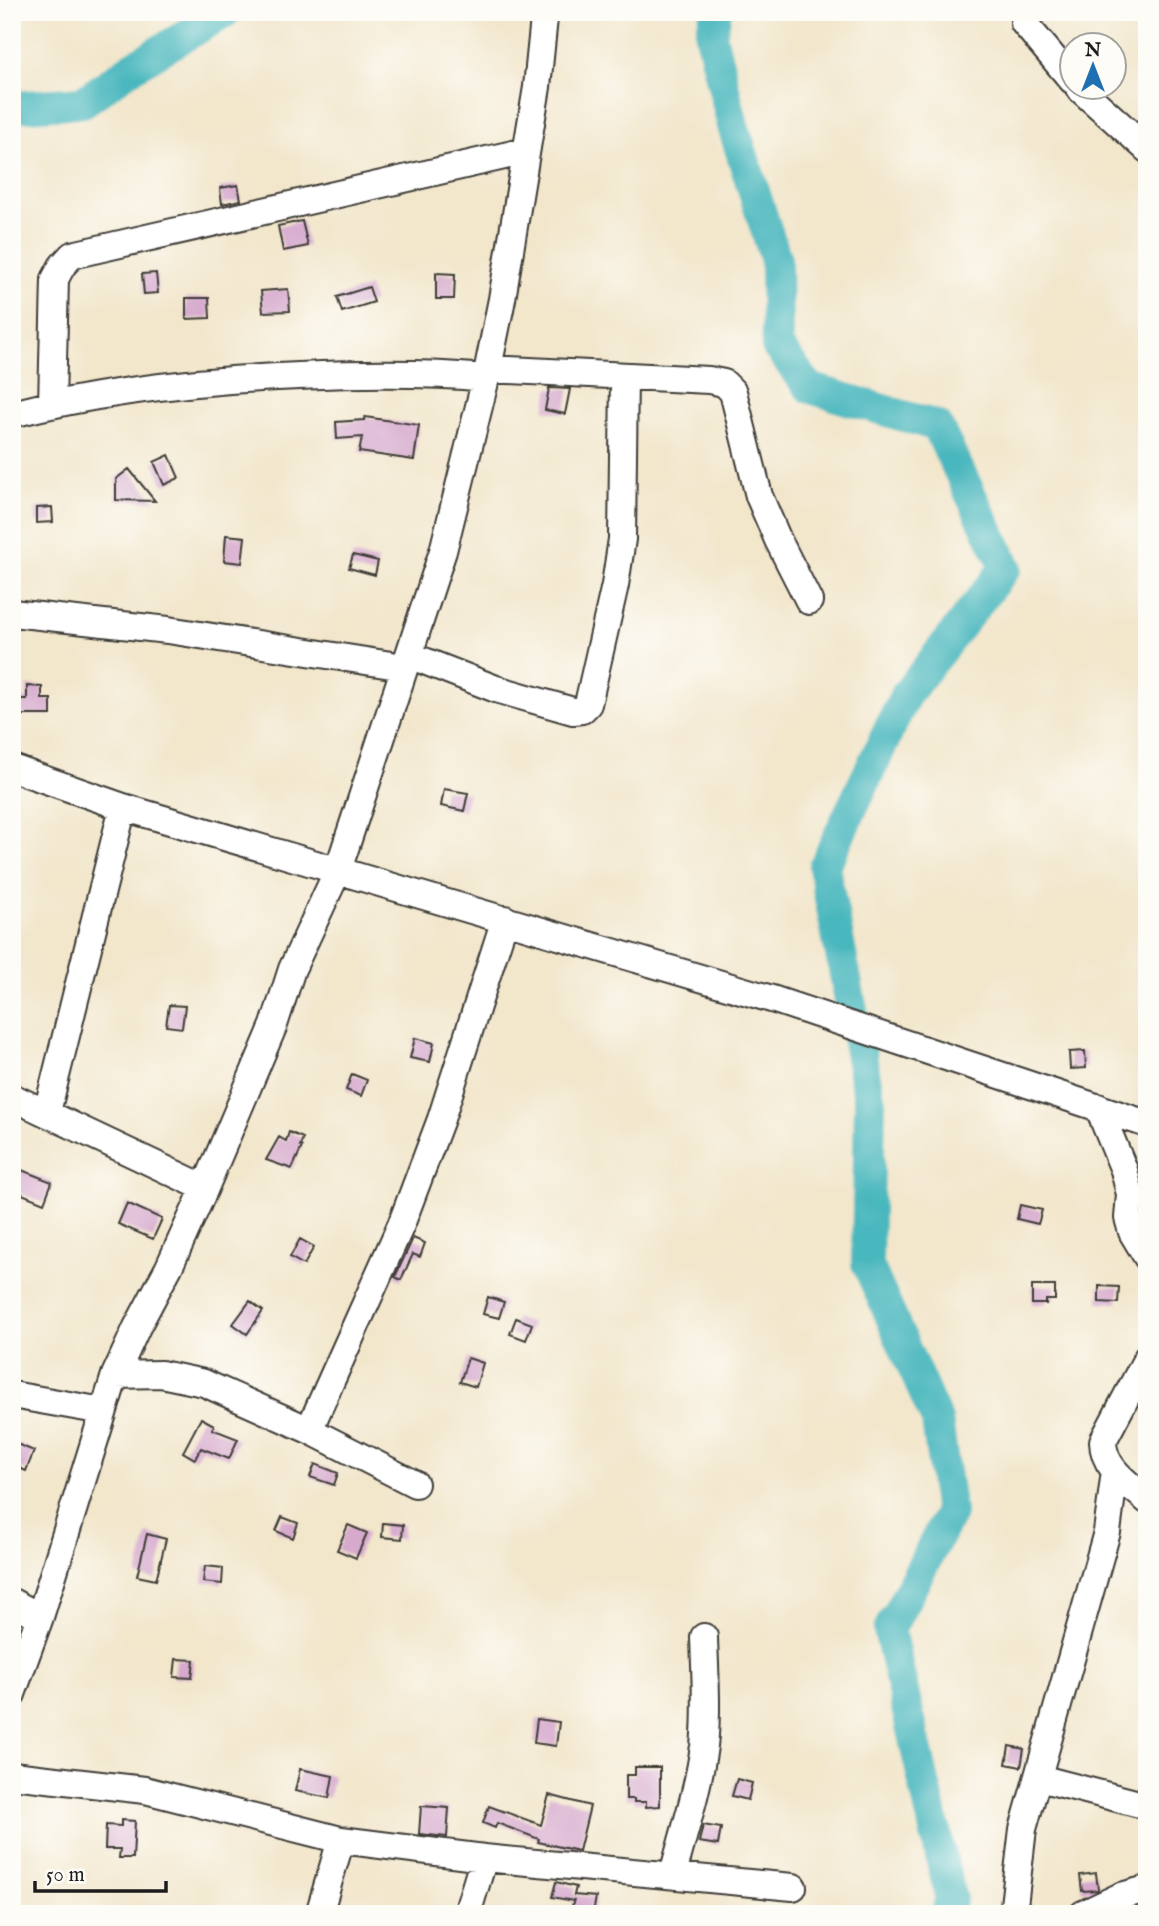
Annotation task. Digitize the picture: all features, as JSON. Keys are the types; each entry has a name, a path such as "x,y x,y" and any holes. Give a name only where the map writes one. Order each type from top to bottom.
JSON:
{"street":[{"path":"12,1694 40,1617 115,1375 205,1188 274,1025 292,969 338,870 407,661 459,492 487,374 537,87 544,18"},
{"path":"1024,23 1058,66"},
{"path":"1095,102 1147,149"},
{"path":"52,404 55,279 72,255 526,151"},
{"path":"12,414 133,389 263,377 379,372 624,376 724,383 733,392 759,496 809,601"},
{"path":"12,613 407,661 496,690 573,711 582,710 588,704 615,585 622,539 624,376"},
{"path":"12,768 123,807 775,1000 1147,1124"},
{"path":"47,1112 123,807"},
{"path":"309,1430 401,1225 441,1119 505,919"},
{"path":"12,1097 205,1188"},
{"path":"1098,1107 1124,1170 1130,1194 1128,1218 1132,1232 1147,1258"},
{"path":"1147,1358 1103,1441 1106,1462 1147,1500"},
{"path":"115,1375 161,1374 204,1383 309,1430 415,1484"},
{"path":"12,1395 103,1411"},
{"path":"1021,1914 1013,1913 1023,1829 1107,1532 1115,1471"},
{"path":"12,1602 40,1617"},
{"path":"673,1874 704,1744 704,1637"},
{"path":"12,1775 145,1790 341,1840 484,1858 793,1887"},
{"path":"1039,1778 1147,1805"},
{"path":"319,1914 341,1840"},
{"path":"467,1914 484,1858"},
{"path":"1083,1914 1121,1896 1147,1889"}],"building":[{"path":"238,185 241,200 222,204 220,188"},
{"path":"302,221 308,246 283,251 278,226"},
{"path":"156,273 158,293 144,294 142,274"},
{"path":"436,273 455,274 454,299 436,299"},
{"path":"369,287 374,302 342,312 337,297"},
{"path":"288,289 290,311 263,312 261,291"},
{"path":"186,298 209,298 210,318 186,319"},
{"path":"549,388 570,389 565,414 545,410"},
{"path":"365,417 419,425 414,460 359,452 362,437 337,439 336,422 364,420"},
{"path":"169,455 179,478 164,485 154,462"},
{"path":"129,469 155,501 116,500 116,479"},
{"path":"52,507 53,522 36,523 36,508"},
{"path":"226,535 245,537 242,563 224,561"},
{"path":"353,555 378,561 375,575 349,568"},
{"path":"27,686 42,687 42,699 51,699 51,715 20,715 20,699 27,699"},
{"path":"444,789 468,793 464,811 441,806"},
{"path":"169,1005 185,1006 182,1028 166,1026"},
{"path":"415,1038 434,1043 430,1062 410,1058"},
{"path":"1085,1051 1086,1068 1070,1069 1069,1052"},
{"path":"352,1074 367,1080 361,1096 346,1090"},
{"path":"289,1132 303,1138 292,1169 266,1160 279,1137 286,1141"},
{"path":"19,1169 52,1182 44,1203 12,1190"},
{"path":"127,1203 162,1219 153,1239 118,1224"},
{"path":"1020,1205 1042,1210 1038,1224 1017,1219"},
{"path":"413,1238 425,1243 420,1257 413,1254 401,1280 395,1277"},
{"path":"300,1239 314,1247 304,1265 290,1257"},
{"path":"1032,1286 1055,1286 1055,1300 1046,1300 1046,1304 1032,1304"},
{"path":"1099,1286 1119,1287 1118,1303 1099,1302"},
{"path":"488,1297 504,1302 499,1318 483,1314"},
{"path":"250,1301 263,1311 247,1334 233,1324"},
{"path":"516,1318 532,1324 526,1340 510,1334"},
{"path":"468,1358 483,1363 476,1387 460,1382"},
{"path":"201,1418 214,1425 212,1429 238,1439 229,1459 201,1448 195,1459 183,1452"},
{"path":"12,1442 34,1451 26,1471 12,1465"},
{"path":"315,1464 338,1473 334,1485 310,1477"},
{"path":"282,1517 298,1523 293,1538 276,1531"},
{"path":"383,1523 403,1525 402,1539 382,1537"},
{"path":"348,1525 367,1533 356,1558 337,1550"},
{"path":"147,1534 166,1539 156,1580 137,1576"},
{"path":"205,1566 223,1568 222,1584 203,1582"},
{"path":"176,1659 194,1660 192,1678 174,1677"},
{"path":"537,1719 559,1722 556,1746 534,1743"},
{"path":"1009,1746 1024,1749 1021,1767 1006,1764"},
{"path":"635,1767 660,1767 660,1806 646,1807 646,1802 626,1799 626,1775 635,1775"},
{"path":"300,1769 333,1776 329,1798 295,1791"},
{"path":"737,1779 752,1783 748,1800 732,1796"},
{"path":"549,1795 590,1806 579,1851 538,1842 539,1839 497,1823 495,1828 483,1823 489,1806 541,1825"},
{"path":"421,1806 449,1808 447,1837 419,1834"},
{"path":"121,1820 135,1821 133,1858 119,1858 120,1849 105,1849 106,1825 121,1826"},
{"path":"703,1825 721,1828 718,1845 699,1842"},
{"path":"1096,1873 1098,1890 1082,1891 1080,1875"},
{"path":"556,1882 576,1887 574,1895 596,1897 593,1914 570,1914 574,1899 552,1897"}],"waterway":[{"path":"12,107 83,102 131,68 225,12"},
{"path":"716,12 711,35 733,126 776,260 777,346 810,388 937,426 1006,567 905,696 824,867 870,1103 867,1263 937,1421 950,1513 889,1630 951,1900 946,1914"}]}
